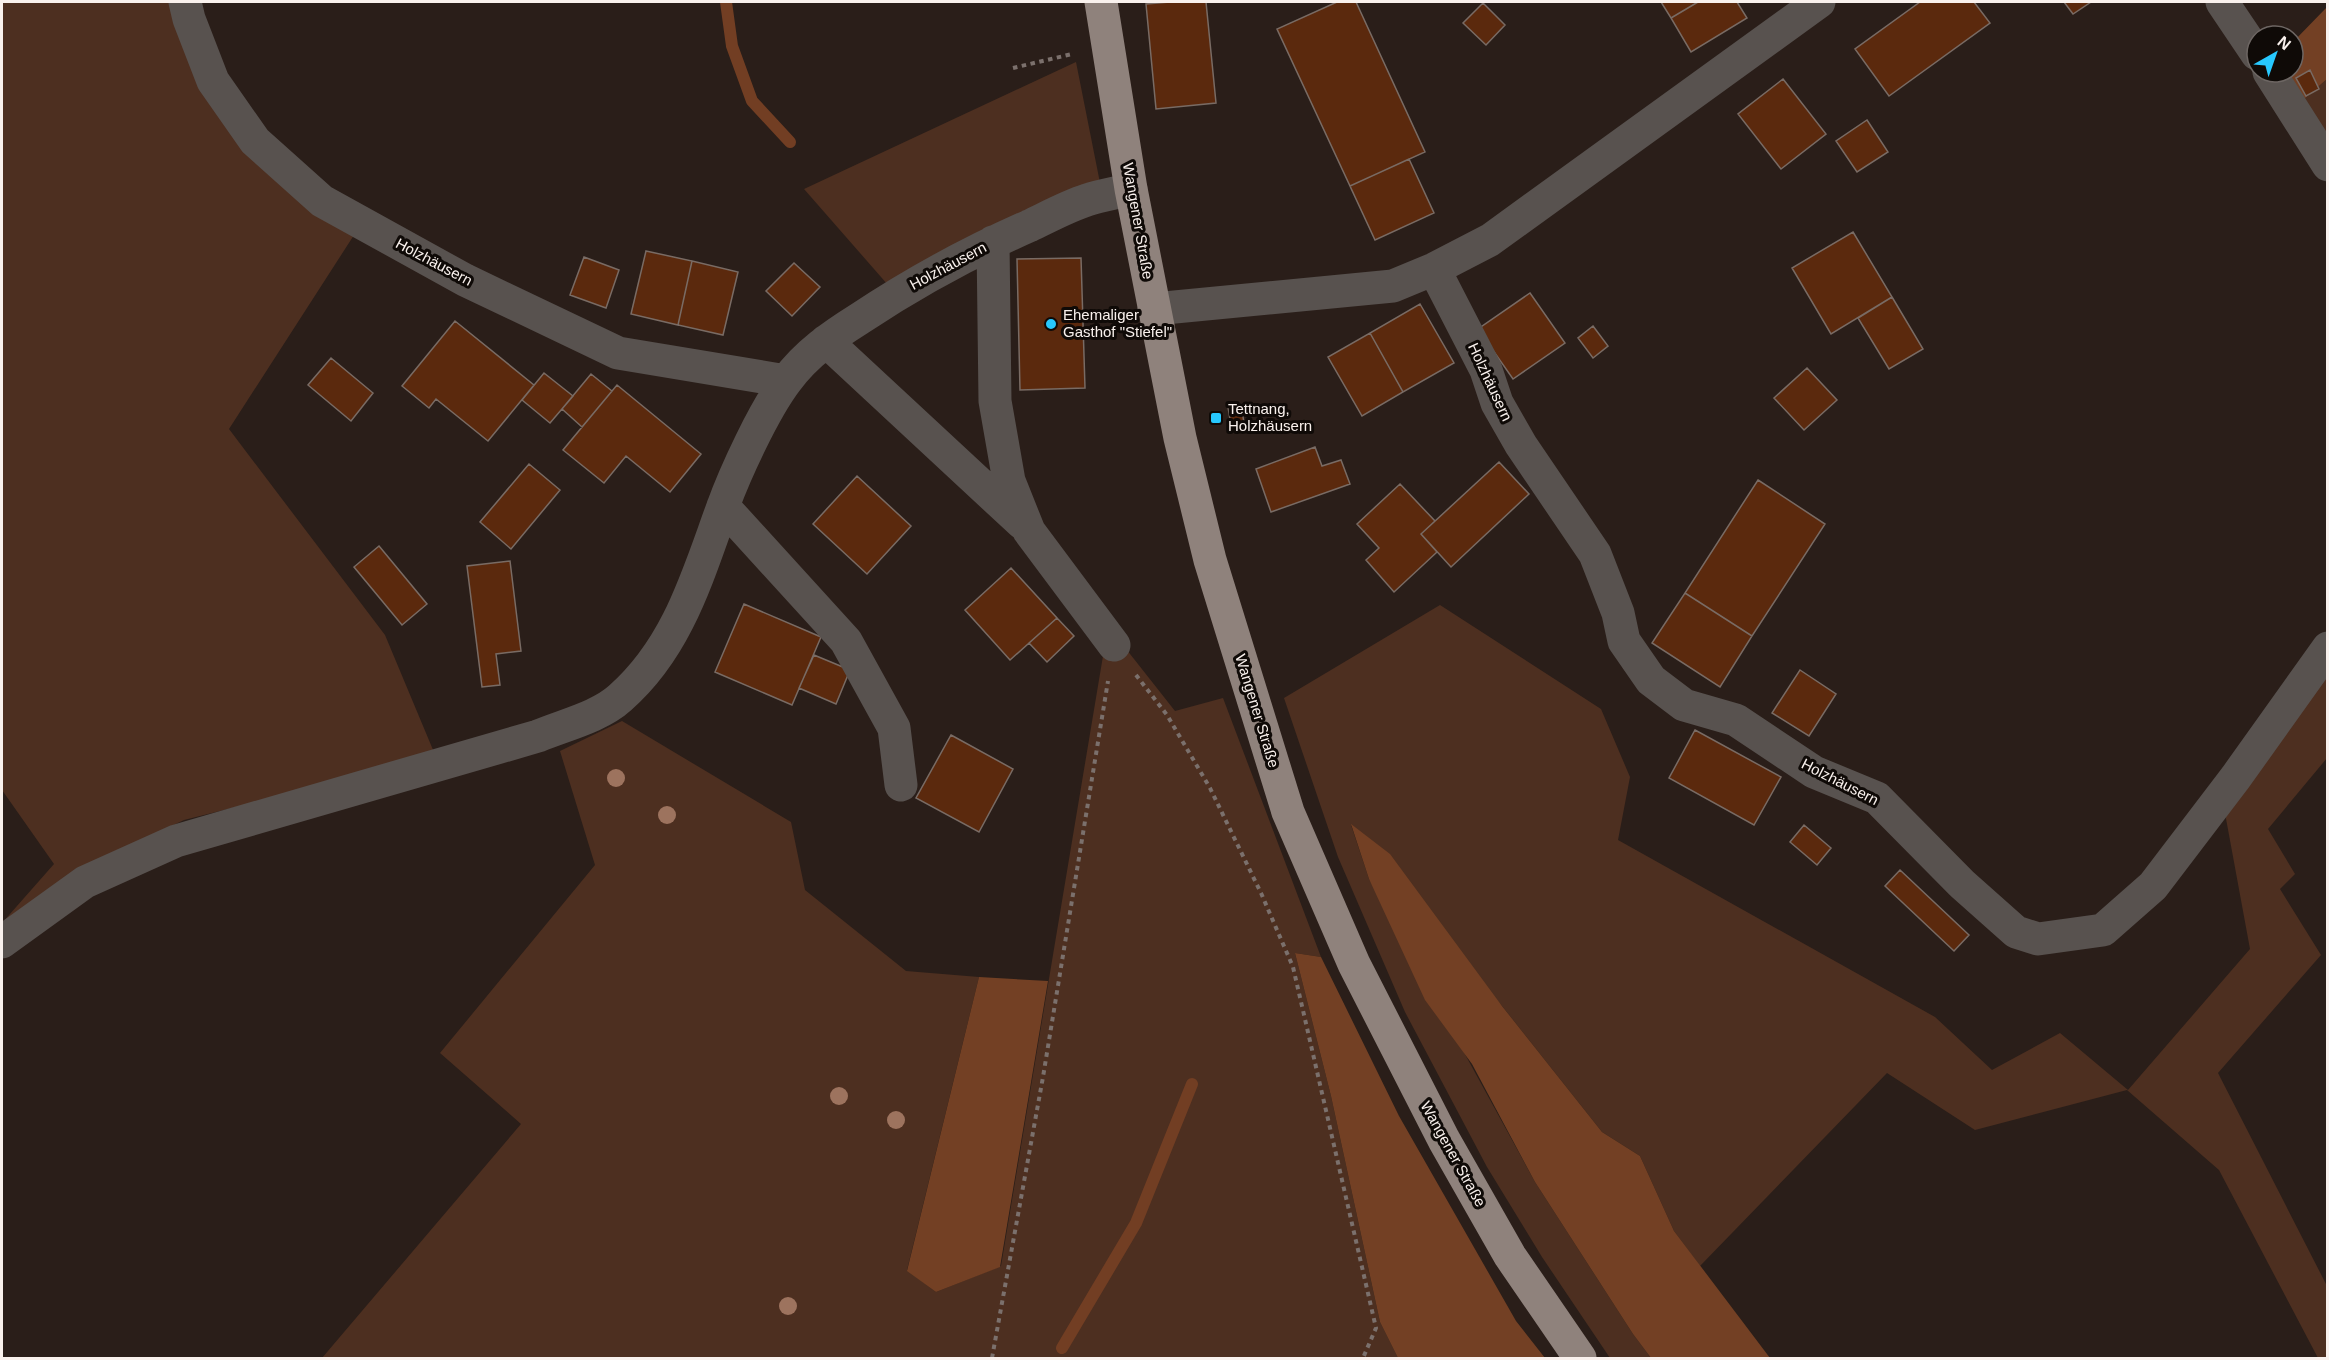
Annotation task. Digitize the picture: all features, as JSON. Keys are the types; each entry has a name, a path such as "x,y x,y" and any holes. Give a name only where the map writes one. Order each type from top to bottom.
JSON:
{"main road":[{"name":"Wangener Straße","path":"1101,2 1131,189 1180,438 1210,561 1288,812 1354,964 1444,1140 1510,1256 1580,1359"}],"street":[{"name":"Holzhäusern","path":"185,2 213,81 255,141 322,201 465,280 618,353 786,381"},
{"path":"1154,309 1393,286 1434,269 1490,240 1819,2"},
{"path":"2222,2 2245,36"},
{"path":"2277,84 2328,165"},
{"name":"Holzhäusern","path":"2,942 85,882 176,842 538,736 596,713 619,699 660,654 679,624 696,585 723,506 759,428 786,381 802,361 826,341 903,289 993,242 1088,200 1131,189"},
{"path":"993,242 995,400 1009,481 1029,531"},
{"name":"Holzhäusern","path":"1434,269 1486,370 1497,404 1521,445 1595,554 1618,613 1624,641 1651,680 1684,705 1736,720 1814,772 1877,798 1962,884 2016,932 2038,939 2103,930 2153,886 2236,777 2328,648"},
{"path":"826,341 1029,531 1114,645"},
{"path":"723,506 846,641 894,728 901,785"}],"path":[{"path":"1013,68 1108,45"},
{"path":"992,1359 1045,1065 1114,645"},
{"path":"1114,645 1167,715 1210,788 1261,893 1293,967 1376,1329 1363,1359"}],"shaded area":[{"path":"2,2 191,2 256,135 365,218 229,429 385,635 436,757 184,820 71,874 2,923 54,864 2,790"},
{"path":"2327,7 2327,79 2303,100 2292,84 2305,84 2305,30"},
{"path":"1076,62 1105,208 895,293 804,189"},
{"path":"2327,79 2327,137 2303,100"},
{"path":"1440,605 1601,709 1630,777 1618,840 1935,1017 1992,1070 2060,1033 2128,1090 2250,949 2220,786 2327,667 2327,758 2268,829 2295,874 2280,889 2321,955 2218,1073 2327,1286 2327,1358 2318,1358 2219,1170 2127,1090 1975,1130 1887,1073 1700,1266 1674,1231 1640,1156 1602,1132 1502,1006 1351,825 1369,879 1535,1182 1633,1334 1651,1358 1610,1358 1542,1257 1487,1167 1405,1012 1338,857 1284,698"},
{"path":"1108,626 1175,711 1223,698 1321,957 1295,953 1331,1096 1380,1322 1398,1358 322,1358 521,1124 440,1053 595,865 560,751 622,721 791,822 805,890 906,971 979,977 907,1270 936,1292 1001,1266"},
{"path":"1351,824 1390,854 1502,1006 1602,1132 1640,1156 1674,1231 1770,1358 1651,1358 1633,1334 1535,1182 1472,1064 1425,1000 1369,879"},
{"path":"1295,953 1321,957 1399,1116 1516,1321 1545,1358 1398,1358 1380,1322 1331,1096"},
{"path":"979,977 1048,981 1000,1267 936,1292 907,1271"}],"building":[{"path":"1206,2 1216,103 1156,109 1146,4"},
{"path":"1337,2 1356,2 1425,152 1350,186 1277,29"},
{"path":"1661,2 1698,2 1671,18"},
{"path":"1698,2 1737,2 1747,18 1691,52 1671,18"},
{"path":"1920,2 1974,2 1990,23 1889,96 1855,49"},
{"path":"2064,2 2091,2 2073,14"},
{"path":"1483,3 1505,25 1486,45 1463,23"},
{"path":"2310,70 2319,89 2306,96 2299,84 2305,84 2305,73"},
{"path":"1783,79 1826,134 1781,169 1738,114"},
{"path":"1867,120 1888,152 1857,172 1836,141"},
{"path":"1409,159 1434,213 1375,240 1350,186"},
{"path":"1853,232 1892,297 1831,334 1792,268"},
{"path":"646,251 692,261 678,325 631,314"},
{"path":"584,257 619,270 606,308 570,295"},
{"name":"Ehemaliger Gasthof \"Stiefel\"","path":"1081,258 1085,388 1020,390 1017,259"},
{"path":"692,261 738,272 723,335 678,325"},
{"path":"794,263 820,287 792,316 766,291"},
{"path":"1530,293 1565,343 1513,379 1478,329"},
{"path":"1892,297 1923,349 1889,369 1858,318"},
{"path":"1420,304 1454,363 1403,392 1370,333"},
{"path":"455,321 534,385 488,441 436,399 429,408 402,386"},
{"path":"1593,326 1608,346 1593,358 1578,338"},
{"path":"1370,333 1403,392 1362,416 1328,357"},
{"path":"331,358 373,393 351,421 308,385"},
{"path":"1807,368 1837,400 1804,430 1774,398"},
{"path":"544,373 573,396 550,423 522,400"},
{"path":"591,374 612,391 582,427 562,409"},
{"path":"617,385 701,454 670,492 626,456 604,483 563,450"},
{"path":"1241,404 1244,423 1231,425 1228,407"},
{"path":"1315,447 1322,466 1341,460 1350,484 1271,512 1256,469"},
{"path":"1499,462 1529,494 1451,567 1421,534"},
{"path":"529,464 560,490 511,549 480,522"},
{"path":"857,476 911,526 867,574 813,524"},
{"path":"1758,480 1825,524 1752,636 1685,593"},
{"path":"1400,484 1435,521 1421,534 1437,552 1394,592 1366,560 1379,548 1357,524"},
{"path":"379,546 427,604 402,625 354,567"},
{"path":"510,561 521,651 496,654 500,685 482,687 467,566"},
{"path":"1011,568 1057,618 1010,660 965,610"},
{"path":"1685,593 1752,636 1720,687 1652,643"},
{"path":"744,604 821,637 792,705 715,672"},
{"path":"1057,618 1074,636 1047,662 1029,643"},
{"path":"814,655 850,670 836,704 799,688"},
{"path":"1800,670 1836,694 1809,736 1772,713"},
{"path":"1695,730 1781,777 1754,825 1669,778"},
{"path":"951,735 1013,769 979,832 916,798"},
{"path":"1804,825 1831,848 1817,865 1790,842"},
{"path":"1900,870 1969,935 1954,951 1885,886"}],"waterway":[{"path":"726,2 732,46 752,101 790,142"},
{"path":"1062,1348 1136,1223 1192,1084"}],"place":[{"name":"Ehemaliger Gasthof \"Stiefel\"","path":"1051,324"},
{"name":"Tettnang, Holzhäusern","path":"1216,418"}]}
